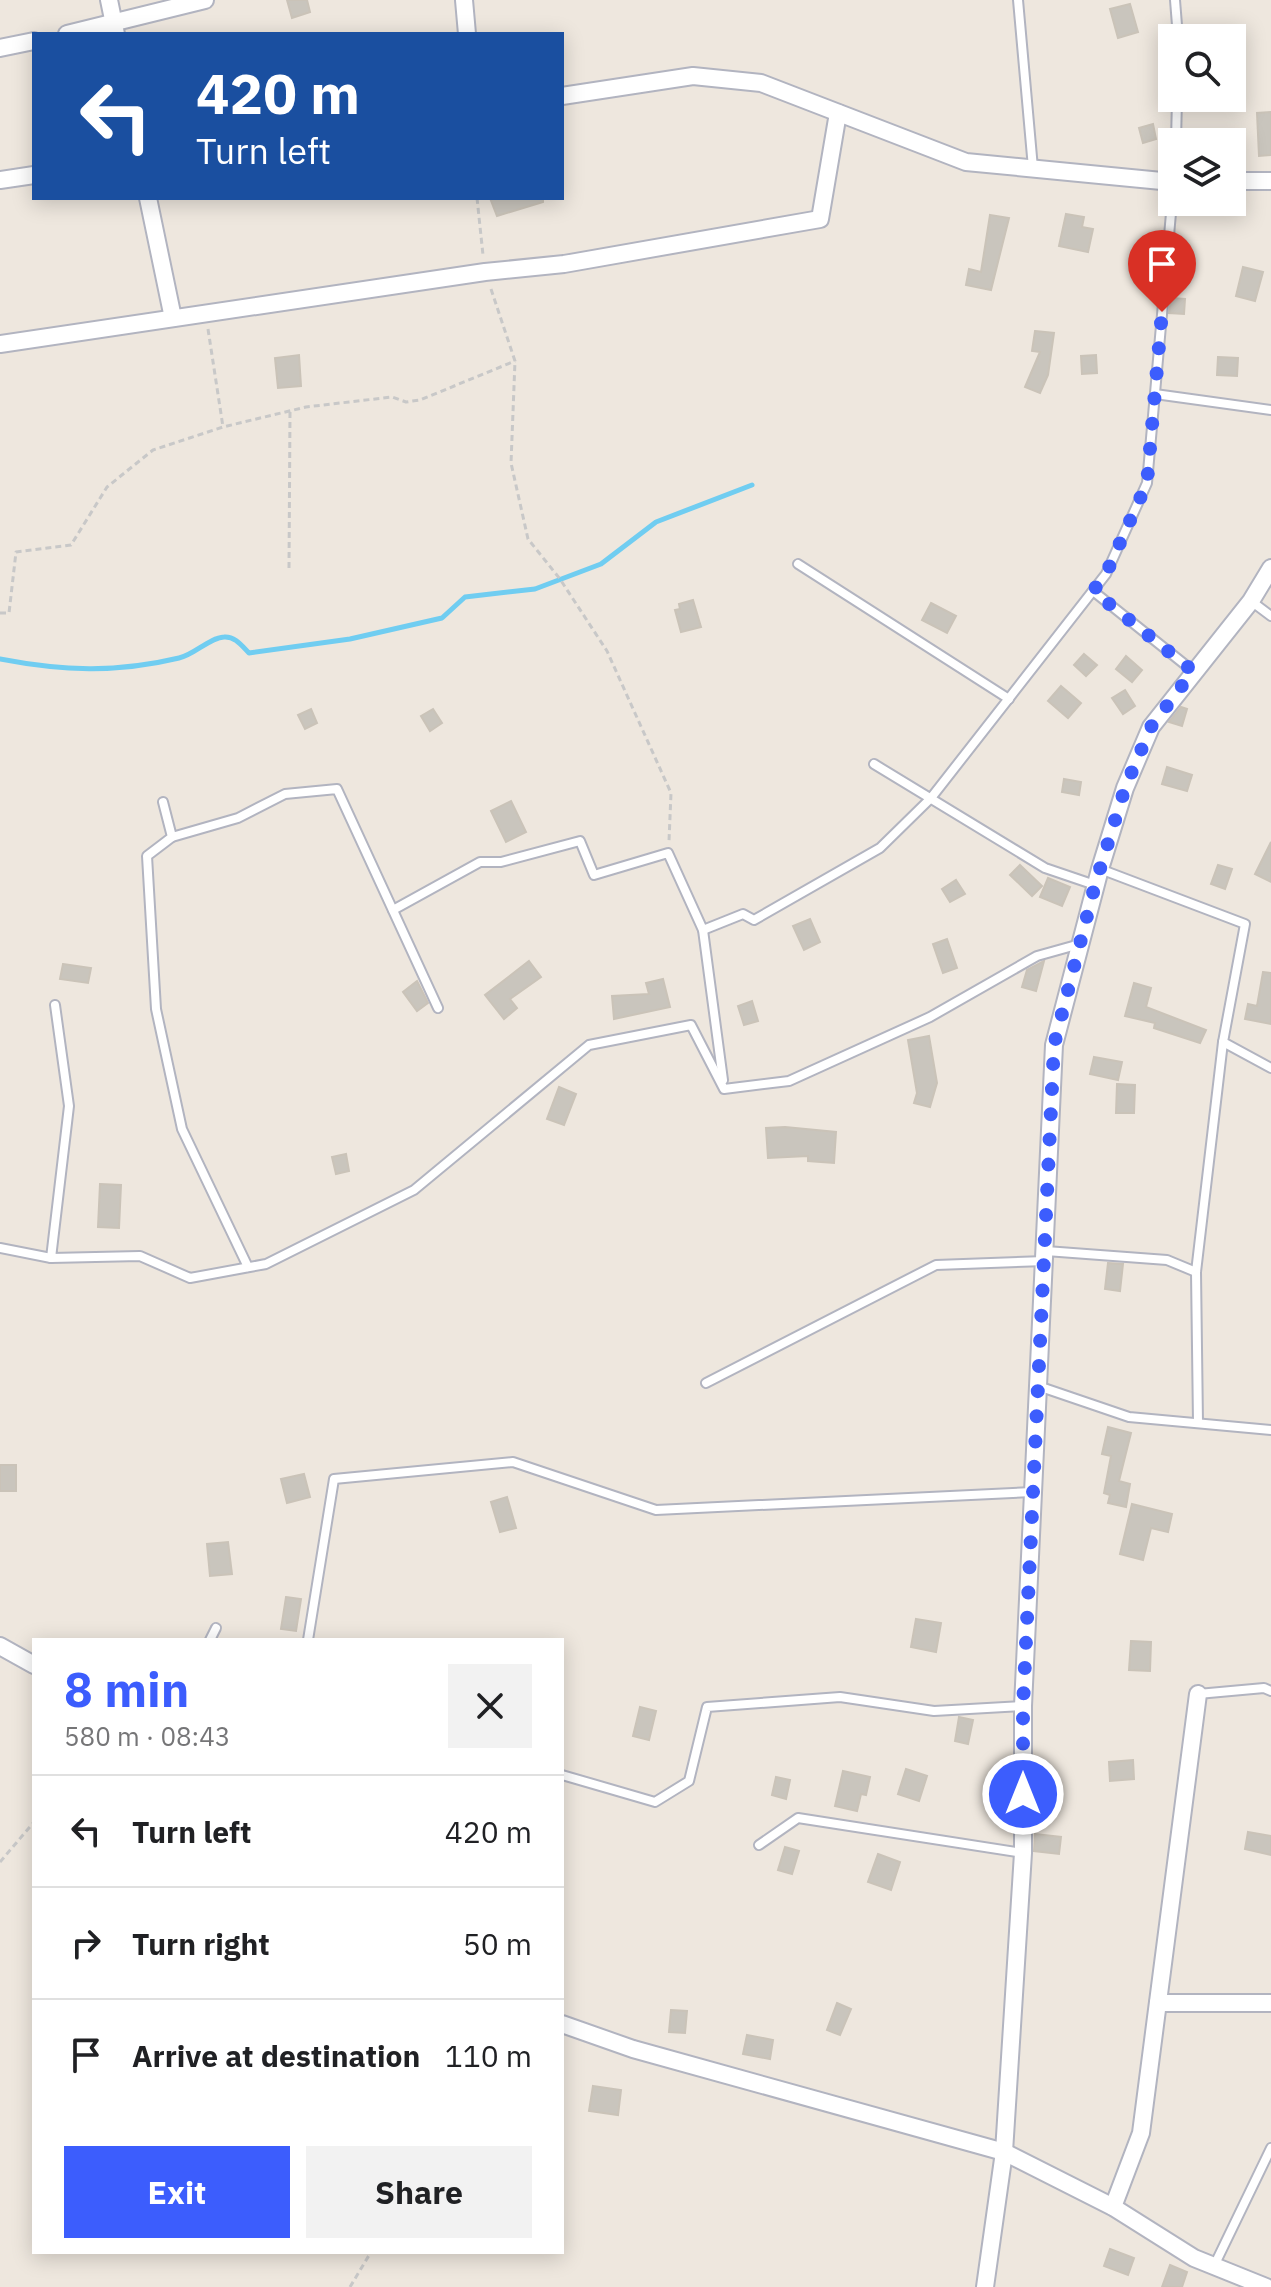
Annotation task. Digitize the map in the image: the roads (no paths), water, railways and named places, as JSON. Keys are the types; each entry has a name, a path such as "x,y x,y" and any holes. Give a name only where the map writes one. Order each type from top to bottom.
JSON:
{"street":[{"path":"109,0 115,29"},
{"path":"86,32 115,29 205,0"},
{"path":"464,0 467,32"},
{"path":"0,48 32,41"},
{"path":"564,96 693,76 761,83 966,162 1158,181"},
{"path":"0,344 485,272 564,264 820,219 838,113"},
{"path":"0,180 32,175"},
{"path":"1246,181 1271,181"},
{"path":"148,200 173,318"},
{"path":"985,2287 1004,2152 1023,1853 1023,1706 1054,1045 1097,877 1125,788 1151,727 1251,601 1271,568"},
{"path":"2,1651 32,1664"},
{"path":"1113,2207 1141,2133 1198,1694"},
{"path":"1158,2003 1271,2003"},
{"path":"564,2025 633,2049 1004,2152 1113,2207 1194,2258 1263,2286"}],"lane":[{"path":"1018,0 1033,168"},
{"path":"1175,0 1177,24"},
{"path":"703,930 743,914 754,920 880,848 931,798 1106,574 1147,483 1171,216"},
{"path":"1155,394 1271,410"},
{"path":"798,564 1009,699"},
{"path":"1093,591 1193,671"},
{"path":"1251,601 1271,616"},
{"path":"874,764 1045,868 1097,877 1245,924 1223,1042 1196,1272 1198,1423"},
{"path":"248,1267 182,1129 156,1009 147,856 172,837 238,818 285,794 337,789 438,1008"},
{"path":"163,802 172,837"},
{"path":"393,910 480,862 501,862 580,841 594,875 668,853 703,930 724,1089"},
{"path":"724,1089 789,1081 930,1017 1037,956 1080,944"},
{"path":"51,1258 69,1106 55,1005"},
{"path":"0,1248 51,1258 140,1256 190,1278 266,1264 414,1190 589,1045 691,1025 724,1089"},
{"path":"1223,1042 1271,1068"},
{"path":"706,1383 936,1265 1046,1256 1167,1260 1196,1272"},
{"path":"1037,1386 1129,1417 1271,1430"},
{"path":"308,1638 334,1479 513,1462 656,1510 1033,1492"},
{"path":"211,1638 216,1628"},
{"path":"1198,1694 1264,1688 1271,1691"},
{"path":"564,1776 655,1802 689,1781 707,1707 840,1697 934,1711 1023,1706"},
{"path":"759,1845 798,1818 1023,1853"},
{"path":"1214,2266 1271,2148"}],"waterway":[{"path":"0,659 68,668 134,666 185,656 224,637 235,640 249,653 350,639 442,618 465,597 535,589 601,564 656,522 752,485"}]}
